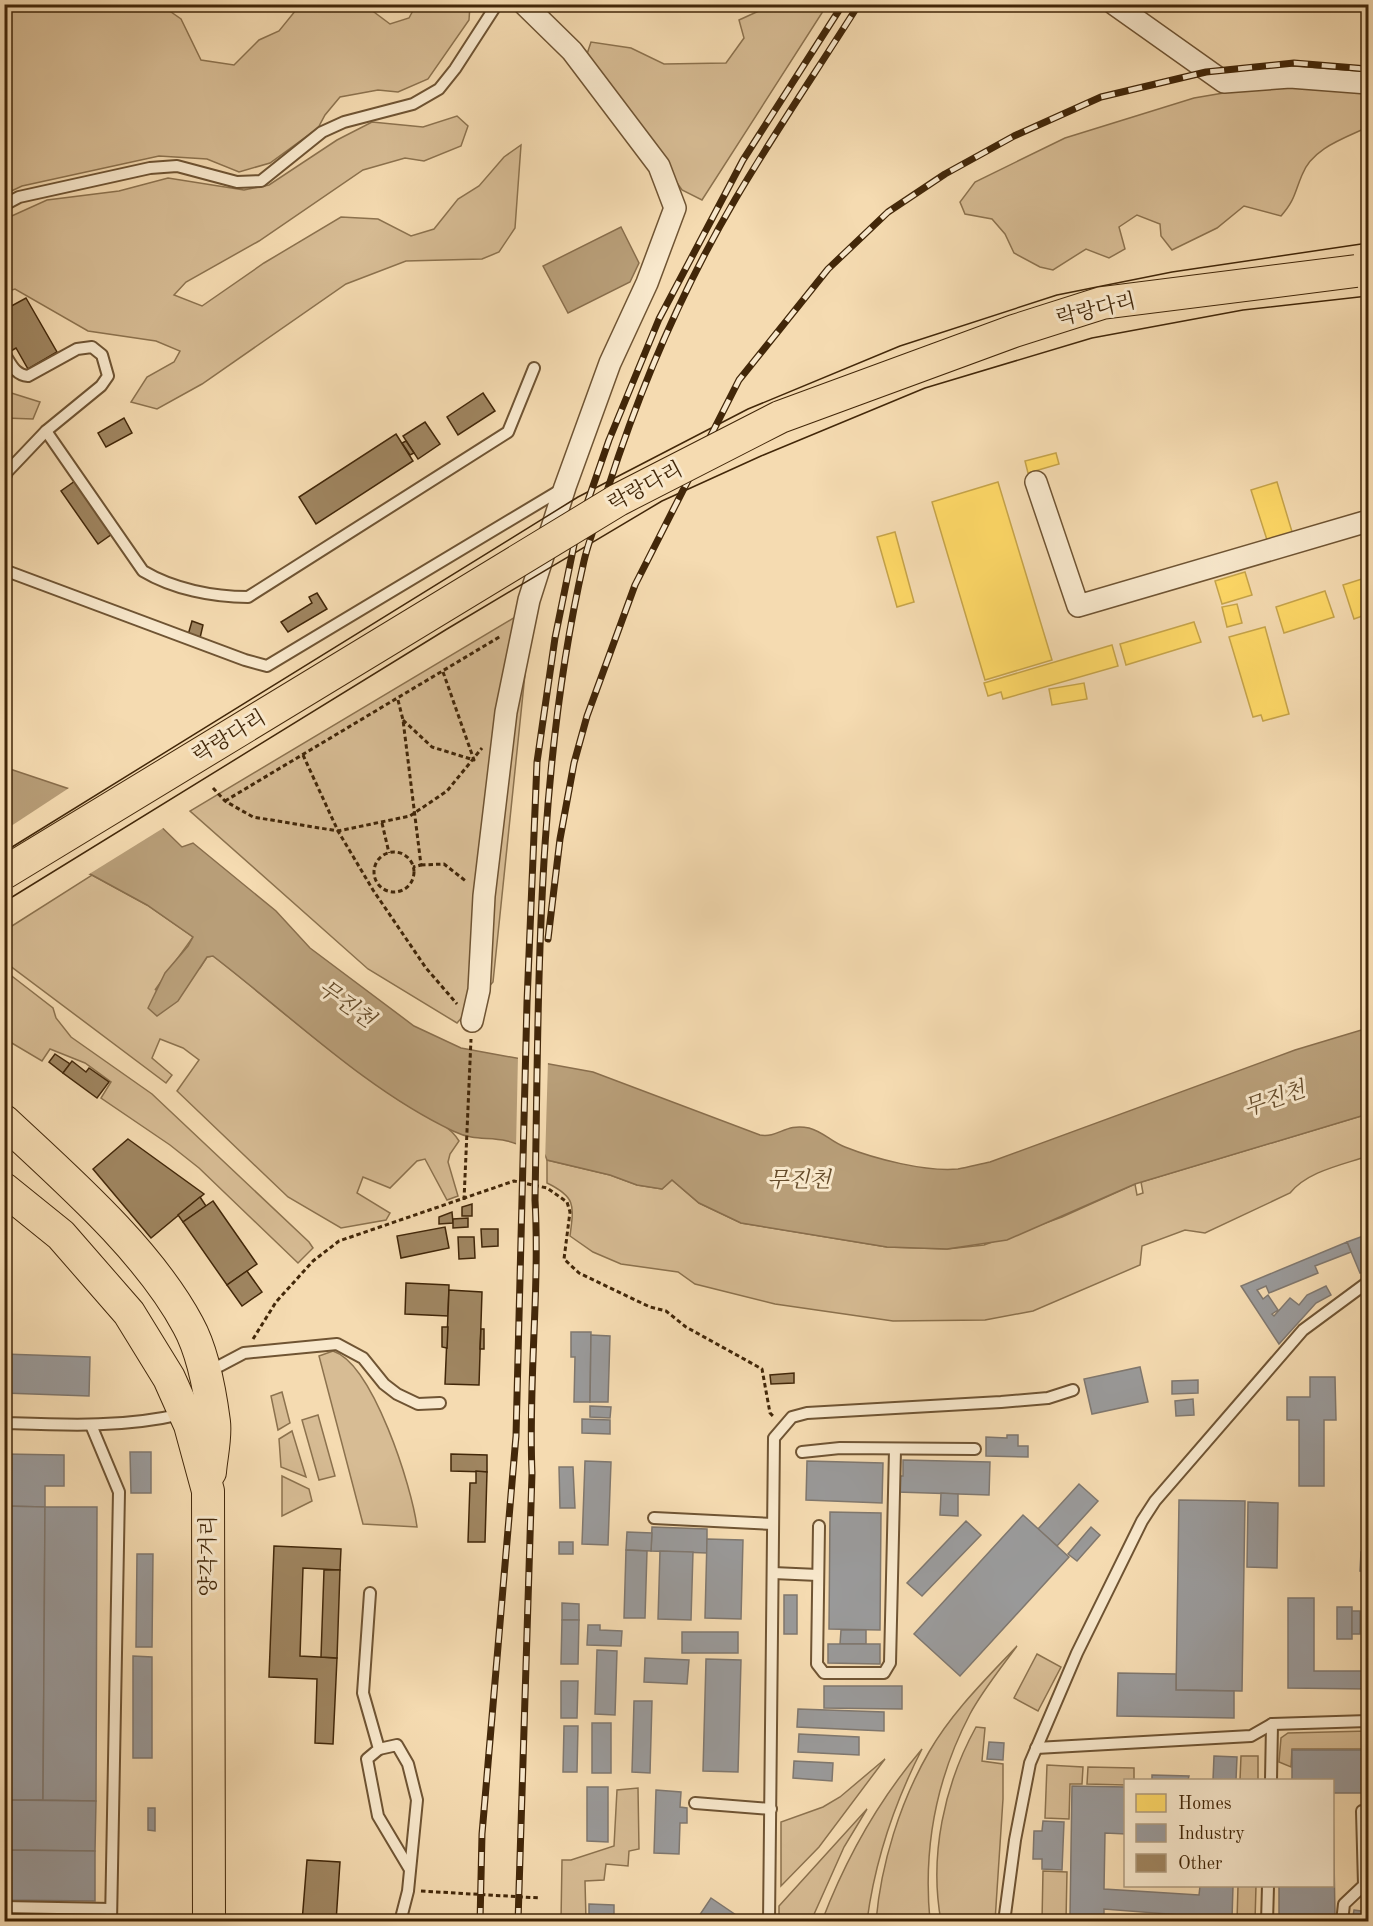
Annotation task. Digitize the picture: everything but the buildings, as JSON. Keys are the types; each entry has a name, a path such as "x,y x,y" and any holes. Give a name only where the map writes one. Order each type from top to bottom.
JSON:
{"main road":[{"name":"락랑다리","path":"4,873 608,506 719,446 780,417 1014,331 1102,303 1362,270"},
{"path":"4,1121 120,1236 162,1284 190,1327 203,1368 215,1425 208,1491"},
{"name":"양각거리","path":"4,1189 61,1235 129,1313 169,1378 185,1414 208,1491 209,1922"},
{"path":"4,1210 61,1235"}],"street":[{"path":"472,1019 479,990 484,896 506,712 523,623 565,487 610,363 647,283 675,207 659,166 572,51 525,4"},
{"path":"1114,4 1224,82 1290,77 1368,83"},
{"path":"1036,482 1078,606 1368,521"}],"lane":[{"path":"4,205 28,195 150,168 177,166 237,182 261,181 322,132 344,122 413,104 439,89 455,69 497,4"},
{"path":"4,353 21,375 28,376 77,349 92,347 102,355 108,376 101,386 46,431 7,472 4,480"},
{"path":"46,431 143,572 161,582 230,597 248,597 508,432 534,368"},
{"path":"4,570 267,666 565,487"},
{"path":"1004,1922 1015,1840 1036,1748 1077,1653 1128,1548 1155,1501 1303,1330 1368,1282"},
{"path":"203,1368 243,1353 337,1344 363,1358 384,1384 397,1394 418,1404 440,1403"},
{"path":"769,1922 772,1451 774,1438 792,1417 807,1413 1048,1398 1073,1390"},
{"path":"4,1423 91,1425 147,1422 185,1414"},
{"path":"91,1425 119,1492 111,1922"},
{"path":"802,1452 840,1448 975,1449"},
{"path":"819,1526 817,1664 824,1673 884,1673 890,1663 895,1450"},
{"path":"654,1518 773,1524"},
{"path":"773,1573 818,1575"},
{"path":"370,1593 363,1693 379,1749"},
{"path":"1036,1748 1251,1736 1272,1724 1368,1721"},
{"path":"1271,1779 1272,1724"},
{"path":"400,1922 408,1890 417,1800 408,1764 397,1745 379,1749 367,1759 378,1816 409,1868"},
{"path":"695,1803 771,1809"},
{"path":"1342,1922 1344,1904 1364,1885 1362,1811"},
{"path":"1267,1922 1268,1887"},
{"path":"4,1907 111,1909"}],"path":[{"path":"225,801 398,700 442,669 523,623"},
{"path":"442,669 474,760"},
{"path":"398,700 403,720 421,865"},
{"path":"213,788 225,801 253,817 338,831 382,823 413,814 447,791 474,760 506,712"},
{"path":"403,720 432,747 474,760"},
{"path":"303,755 338,831 373,890 426,968 453,1001 472,1019 464,1198"},
{"path":"382,823 389,853"},
{"path":"389,853 405,856 413,867 411,881 402,890 388,891 377,883 374,870 380,857 389,853"},
{"path":"413,867 444,864 484,896"},
{"path":"243,1353 276,1302 302,1276 313,1261 339,1240 514,1181 547,1188 567,1202 570,1212 564,1259 569,1266 604,1286 650,1307 666,1311 686,1327 762,1369 770,1413 782,1426"},
{"path":"408,1890 540,1898"}],"shaded area":[{"path":"4,5 161,5 181,19 201,60 234,65 259,40 279,31 300,5 368,5 390,24 409,18 416,5 470,5 469,20 428,79 398,92 378,90 340,97 325,115 318,128 270,163 239,172 207,159 159,156 22,186 5,194"},
{"path":"772,5 827,5 702,200 682,190 587,54 591,42 631,48 664,64 726,63 744,38 739,20"},
{"path":"1287,88 1368,90 1368,127 1330,145 1313,158 1302,175 1292,201 1281,216 1244,206 1217,228 1172,250 1161,236 1160,224 1137,215 1119,227 1125,249 1109,258 1086,249 1053,270 1040,267 1014,253 1005,234 992,219 965,214 960,202 975,182 1065,138 1194,98 1241,90"},
{"path":"457,116 468,126 461,146 424,161 405,158 363,170 259,241 186,282 174,295 202,306 264,263 341,217 378,219 411,236 434,229 458,199 479,186 504,157 521,145 515,228 499,252 482,259 406,261 346,284 202,384 157,409 131,402 147,377 174,362 180,351 156,341 88,331 15,289 5,292 5,219 47,200 119,191 168,178 244,190 269,185 337,140 372,122 423,127"},
{"path":"5,391 40,402 33,419 5,418"},
{"path":"532,607 493,982 457,1023 368,969 190,811"},
{"path":"92,875 147,905 193,937 155,990 200,968 207,957 213,956 351,1066 399,1100 440,1123 454,1134 459,1141 450,1154 448,1162 458,1196 447,1200 425,1159 417,1161 390,1188 363,1177 357,1193 390,1213 386,1220 341,1228 288,1197 177,1091 199,1060 183,1048 160,1039 152,1058 172,1075 166,1083 5,962 4,931"},
{"path":"4,970 53,1008 56,1018 71,1037 152,1094 313,1248 298,1263 199,1168 170,1145 101,1098 111,1082 85,1063 50,1049 42,1061 5,1039"},
{"path":"1368,1114 1368,1156 1316,1174 1297,1185 1290,1193 1205,1233 1185,1230 1142,1246 1140,1265 1033,1311 985,1320 893,1321 775,1304 695,1284 678,1272 621,1264 593,1252 570,1236 571,1203 563,1193 547,1183 547,1160 610,1175 637,1185 662,1189 672,1180 699,1203 741,1223 887,1247 947,1249 984,1245 1062,1217 1135,1184 1137,1195 1143,1193 1141,1182"},
{"path":"333,1351 348,1361 362,1378 376,1402 399,1457 414,1508 417,1527 363,1524 319,1356"},
{"path":"282,1392 290,1423 278,1430 271,1396"},
{"path":"318,1415 335,1476 319,1480 302,1420"},
{"path":"292,1431 306,1477 281,1467 279,1439"},
{"path":"282,1476 309,1489 312,1501 282,1516"},
{"path":"1017,1646 975,1705 948,1764 935,1814 931,1841 928,1894 930,1921 876,1921 887,1856 901,1812 919,1771 938,1737 959,1710"},
{"path":"1037,1654 1061,1667 1038,1711 1014,1698"},
{"path":"976,1727 985,1728 982,1761 1003,1764 995,1921 941,1921 937,1871 942,1821 955,1773"},
{"path":"1368,1731 1368,1749 1292,1749 1291,1767 1279,1762 1281,1738 1288,1733"},
{"path":"922,1749 887,1833 875,1876 867,1921 822,1921 864,1831 891,1789"},
{"path":"1241,1756 1258,1756 1258,1779 1240,1779"},
{"path":"885,1759 819,1847 781,1886 781,1822 823,1807 840,1797"},
{"path":"1047,1765 1083,1767 1082,1784 1070,1784 1069,1819 1045,1818"},
{"path":"1088,1767 1134,1768 1134,1779 1124,1779 1124,1785 1087,1784"},
{"path":"638,1788 639,1849 629,1851 628,1866 606,1864 604,1880 585,1881 586,1921 561,1921 562,1860 571,1860 614,1846 617,1790"},
{"path":"867,1809 844,1847 811,1921 779,1921 779,1906"},
{"path":"1043,1871 1067,1872 1066,1921 1042,1921"},
{"path":"1238,1887 1256,1887 1255,1921 1237,1921"}],"water":[{"path":"621,227 639,263 630,282 568,313 543,266"},
{"name":"무진천","path":"4,767 150,816 182,847 193,843 276,911 310,948 414,1026 461,1048 593,1072 760,1135 794,1127 809,1128 845,1147 871,1156 916,1167 958,1169 990,1162 1295,1050 1368,1028 1368,1114 1135,1184 1007,1240 947,1249 887,1247 741,1223 699,1203 672,1180 662,1189 637,1185 610,1175 547,1160 545,1155 512,1142 475,1138 453,1131 389,1095 329,1050 213,956 207,957 178,1001 157,1016 148,1008 165,973 193,937 147,905 92,875 5,837"}],"pier":[{"path":"72,786 151,813 165,827 86,876 4,841 5,830"},
{"path":"518,1056 548,1060 545,1163 543,1158 516,1147"}],"tram line":[{"path":"4,852 578,497 748,409 900,346 1057,295 1172,272 1368,243"},
{"path":"4,902 447,629 662,501 761,456 925,388 1092,338 1243,310 1368,296"}],"railway":[{"path":"480,1922 482,1834 516,1436 527,1002 537,762 555,638 576,535 609,440 659,319 743,160 843,4"},
{"path":"518,1922 532,1473 531,1405 536,1268 535,1200 543,879 548,799 568,640 592,533 634,413 664,339 698,267 736,198 859,4"},
{"path":"548,939 560,839 574,763 587,716 635,585 739,380 828,269 888,212 945,174 1014,136 1101,97 1206,72 1294,63 1368,69"}]}
